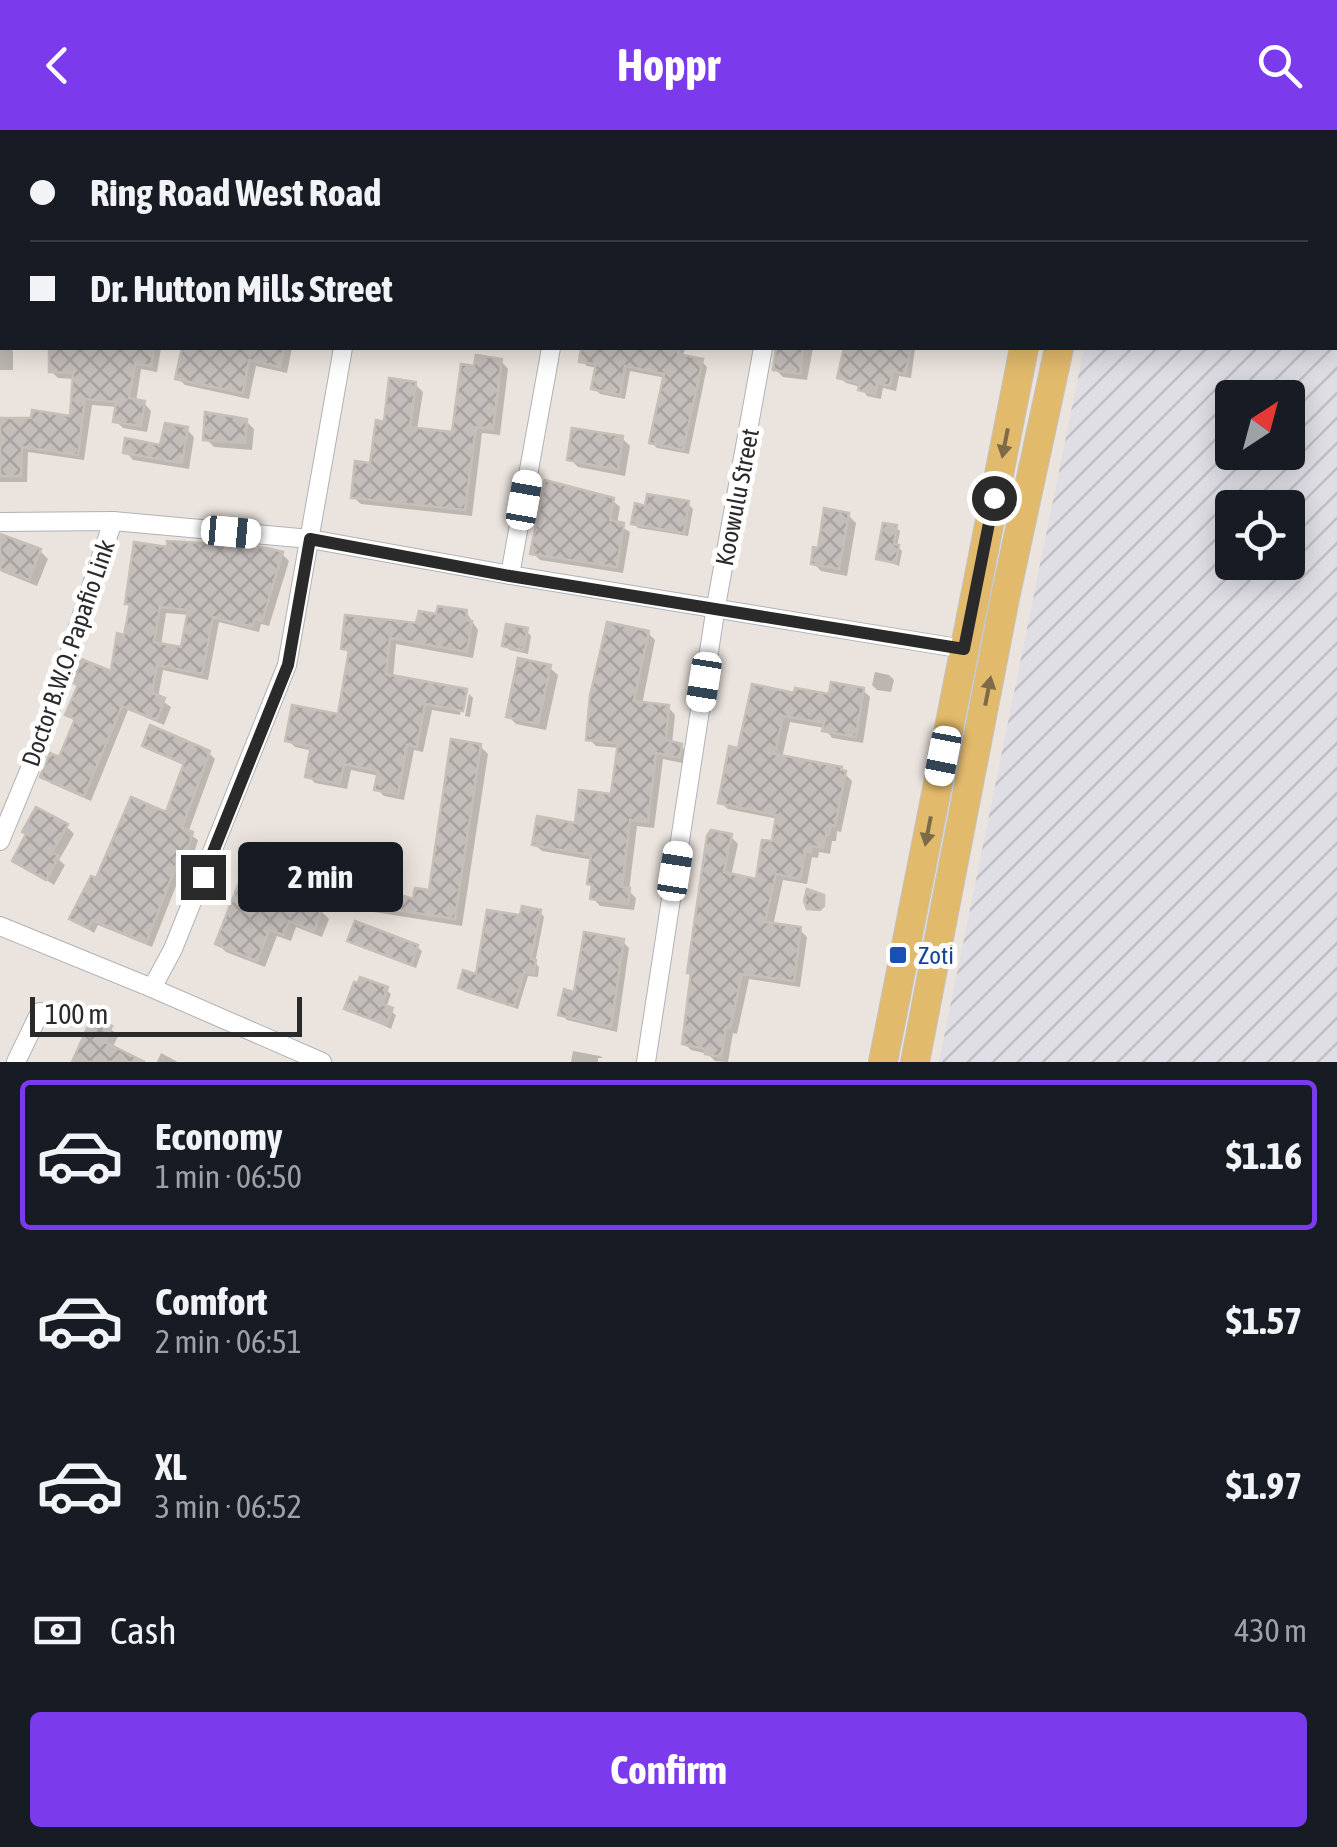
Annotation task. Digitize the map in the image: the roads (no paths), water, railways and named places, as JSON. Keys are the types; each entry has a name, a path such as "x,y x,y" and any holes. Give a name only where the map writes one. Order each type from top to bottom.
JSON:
{"main road":[{"path":"884,1062 1024,350"},
{"path":"1043,426 1039,393 1047,350"},
{"path":"915,1062 1005,598 1059,350"}],"street":[{"path":"152,988 173,949 288,665 342,350"},
{"path":"510,576 551,350"},
{"name":"Koowulu Street","path":"646,1062 716,606 764,350"},
{"path":"0,522 113,521 310,539 510,576 716,606 964,649"},
{"name":"Doctor B.W.O. Papafio Link","path":"0,840 36,754 113,521"},
{"path":"0,926 322,1062"},
{"path":"16,1062 40,1012"}],"place":[{"name":"Zoti","path":"898,955"}]}
